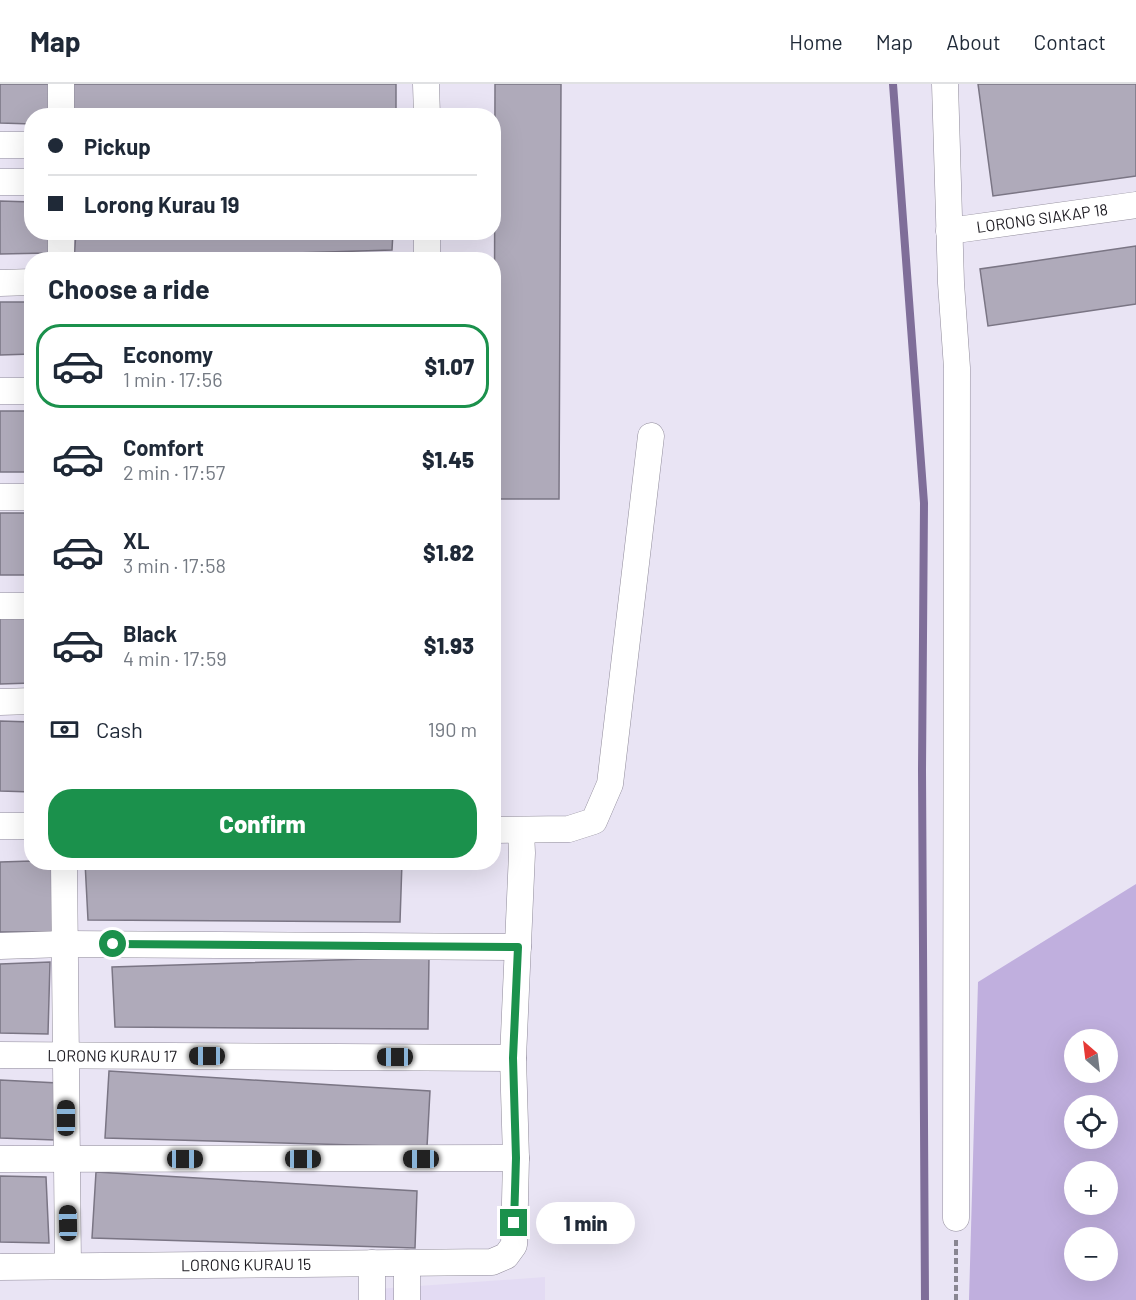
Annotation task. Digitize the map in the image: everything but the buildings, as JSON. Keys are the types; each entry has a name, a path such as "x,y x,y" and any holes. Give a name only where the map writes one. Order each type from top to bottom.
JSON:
{"street":[{"path":"61,84 61,108"},
{"path":"426,84 427,108"},
{"path":"945,84 957,368 956,1218"},
{"path":"0,145 24,145"},
{"path":"0,182 24,182"},
{"name":"LORONG SIAKAP 18","path":"950,231 1136,205"},
{"path":"0,283 24,282"},
{"path":"0,391 24,390"},
{"path":"501,830 568,829 594,821 610,784 651,436"},
{"path":"0,497 24,497"},
{"path":"0,606 24,606"},
{"path":"0,702 24,701"},
{"path":"0,826 24,826"},
{"path":"0,1159 516,1158 513,1058 521,831"},
{"path":"64,870 68,1265"},
{"path":"0,946 65,944 518,947"},
{"name":"LORONG KURAU 17","path":"0,1055 513,1058"},
{"name":"LORONG KURAU 15","path":"0,1267 492,1262 506,1256 514,1245 516,1158"},
{"path":"372,1263 372,1300"},
{"path":"407,1263 407,1300"}],"path":[{"path":"956,1218 956,1300"}],"shaded area":[{"path":"1136,884 1136,1300 969,1300 978,982"},
{"path":"545,1277 545,1300 362,1300 363,1290"}],"waterway":[{"path":"893,84 924,503 922,770 925,1300"}],"route":[{"path":"113,944 518,947 513,1058 516,1158 514,1223"}]}
